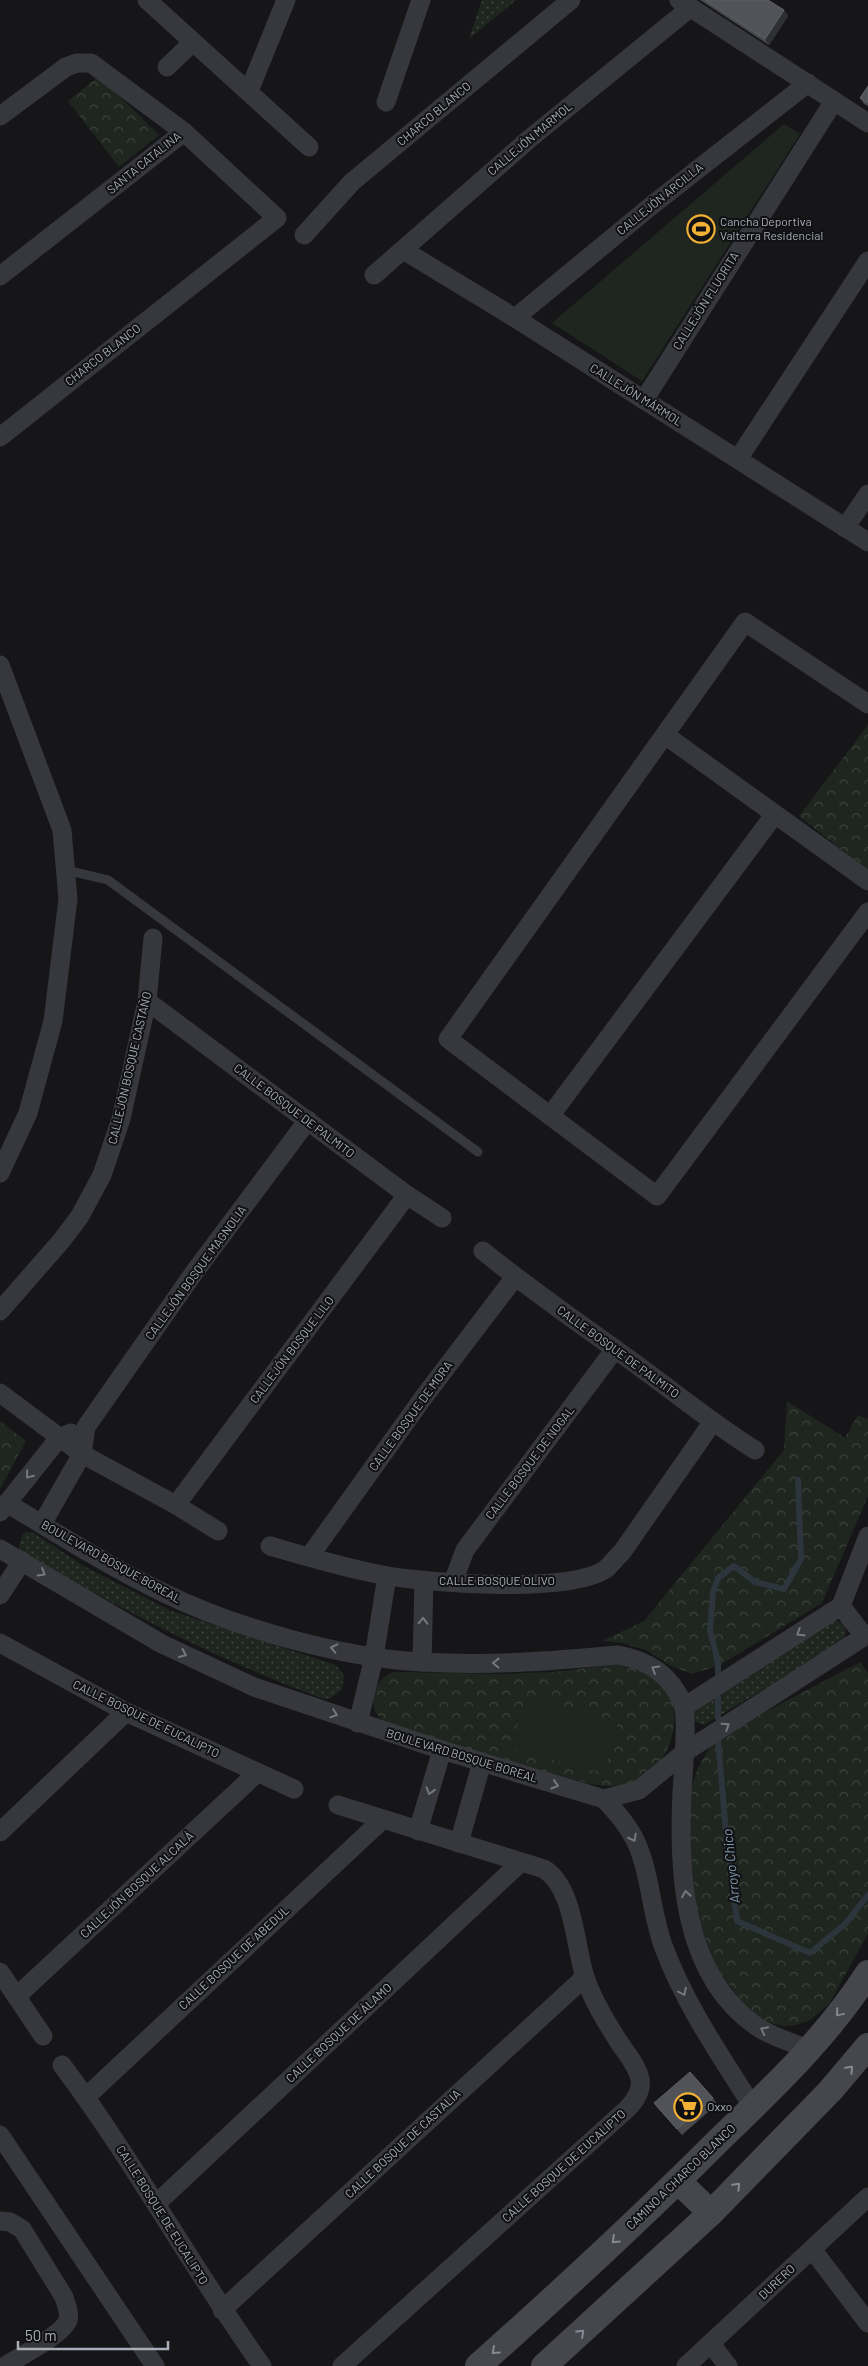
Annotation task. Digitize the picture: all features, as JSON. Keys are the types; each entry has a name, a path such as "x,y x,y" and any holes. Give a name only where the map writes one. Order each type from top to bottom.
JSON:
{"street":[{"path":"249,91 286,0"},
{"path":"386,102 421,0"},
{"name":"CHARCO BLANCO","path":"304,235 352,182 571,0"},
{"path":"149,1 309,147"},
{"path":"684,4 868,123"},
{"name":"CALLEJÓN MARMOL","path":"374,275 684,4"},
{"path":"167,67 193,42"},
{"name":"SANTA CATALINA","path":"0,116 66,67 77,63 92,63 184,132 0,276"},
{"name":"CALLEJÓN ARCILLA","path":"516,318 651,206 808,83"},
{"name":"CALLEJÓN FLUORITA","path":"644,400 834,100"},
{"name":"CHARCO BLANCO","path":"0,437 277,218 184,132"},
{"name":"CALLEJÓN MÁRMOL","path":"403,250 516,318 868,542"},
{"path":"738,459 868,261"},
{"path":"845,528 868,494"},
{"path":"868,704 746,622 448,1040 657,1196 868,912"},
{"path":"0,665 62,830 68,900 53,1021 28,1113 0,1173"},
{"path":"665,735 868,881"},
{"path":"550,1116 775,814"},
{"name":"CALLEJÓN BOSQUE CASTAÑO","path":"0,1311 62,1240 92,1196 114,1146 147,1001 153,938"},
{"name":"CALLE BOSQUE DE PALMITO","path":"147,1001 407,1195 442,1218"},
{"name":"CALLEJÓN BOSQUE MAGNOLIA","path":"82,1454 86,1427 193,1274 308,1120"},
{"name":"CALLEJÓN BOSQUE LILO","path":"176,1505 407,1195"},
{"name":"CALLE BOSQUE DE PALMITO","path":"482,1251 712,1423 755,1450"},
{"name":"CALLE BOSQUE DE MORA","path":"310,1557 423,1398 515,1277"},
{"name":"CALLE BOSQUE DE NOGAL","path":"453,1582 465,1550 615,1349"},
{"path":"0,1393 82,1454 176,1505 218,1531"},
{"name":"CALLE BOSQUE OLIVO","path":"270,1546 387,1576 424,1580 542,1583 584,1577 605,1569 622,1552 712,1423"},
{"path":"3,1508 59,1438 86,1427"},
{"path":"42,1524 82,1454"},
{"name":"BOULEVARD BOSQUE BOREAL","path":"3,1508 42,1524 164,1593 215,1614 285,1637 374,1657 422,1662 514,1664 618,1655 634,1658 664,1674 684,1707 685,1752 680,1836 682,1870 689,1917 702,1960 722,1993 743,2016 758,2028 808,2049"},
{"path":"684,1707 841,1606 868,1536"},
{"name":"BOULEVARD BOSQUE BOREAL","path":"0,1549 22,1560 162,1644 254,1687 442,1750 604,1799"},
{"path":"0,1595 22,1560"},
{"path":"358,1723 374,1657 387,1576"},
{"path":"422,1662 424,1580"},
{"path":"753,2107 701,2028 679,1983 663,1947 638,1849 623,1820 604,1799 639,1790 685,1752 866,1635 841,1606"},
{"name":"CALLE BOSQUE DE EUCALIPTO","path":"4,1651 126,1712 257,1774 294,1789"},
{"path":"0,1832 126,1712"},
{"path":"418,1831 442,1750"},
{"path":"459,1843 482,1762"},
{"name":"CALLEJÓN BOSQUE ALCALÁ","path":"17,1996 257,1774"},
{"name":"CALLE BOSQUE DE EUCALIPTO","path":"338,1805 544,1869 559,1882 571,1919 585,1977 602,2016 640,2078 640,2089 634,2101 342,2366"},
{"name":"CALLE BOSQUE DE ABEDUL","path":"86,2097 382,1820"},
{"name":"CALLE BOSQUE DE ÁLAMO","path":"156,2204 521,1862"},
{"path":"0,1972 43,2036"},
{"name":"CAMINO A CHARCO BLANCO","path":"478,2366 678,2181 753,2107 808,2049 855,1994 868,1974"},
{"name":"CALLE BOSQUE DE CASTALIA","path":"222,2310 585,1977"},
{"path":"555,2363 711,2213 830,2091 868,2046"},
{"name":"CALLE BOSQUE DE EUCALIPTO","path":"62,2065 86,2097 156,2204 222,2310 262,2366"},
{"path":"0,2135 155,2366"},
{"path":"678,2181 711,2213"},
{"name":"DURERO","path":"686,2366 868,2197"},
{"path":"0,2221 10,2222 22,2229 64,2298 68,2310 68,2321 60,2330 5,2366"},
{"path":"812,2249 868,2323"},
{"path":"711,2344 728,2366"}],"lane":[{"path":"66,870 108,880 478,1152"}],"green space":[{"path":"482,0 516,0 469,39"},
{"path":"99,76 159,135 119,167 68,101"},
{"name":"Cancha Deportiva Valterra Residencial","path":"784,124 800,134 642,381 552,323"},
{"path":"868,725 868,871 799,816"},
{"path":"787,1401 845,1438 858,1415 868,1419 868,1496 822,1603 720,1665 692,1674 669,1665 646,1650 622,1643 602,1641 644,1621 784,1450"},
{"path":"0,1421 26,1441 0,1489"},
{"path":"27,1532 34,1533 82,1565 169,1610 336,1665 344,1675 342,1689 331,1698 324,1699 284,1684 168,1632 19,1550 23,1534"},
{"path":"834,1620 845,1624 846,1635 842,1643 704,1725 693,1721 692,1710"},
{"path":"860,1662 868,1673 868,1934 829,2004 810,2020 796,2025 783,2026 770,2023 748,2011 715,1965 696,1911 688,1822 692,1786 698,1768 708,1750 722,1735"},
{"path":"622,1664 642,1668 658,1677 667,1689 672,1702 674,1716 673,1731 662,1759 642,1781 636,1784 602,1786 589,1784 404,1730 392,1726 378,1716 373,1703 373,1696 380,1682 392,1672 505,1674 552,1672"},
{"path":"527,1696 618,1722 604,1773 510,1749"}],"building":[{"path":"705,0 768,0 784,10 765,39"},
{"path":"868,86 868,103 860,98"},
{"name":"Oxxo","path":"690,2072 713,2098 677,2129 654,2103"}],"waterway":[{"path":"718,1673 718,1662 710,1630 713,1592 718,1578 734,1566 755,1582 784,1589 801,1559 798,1480"},
{"path":"718,1697 718,1718"},
{"name":"Arroyo Chico","path":"718,1739 727,1844 737,1921 810,1953 846,1923 868,1895"}],"place":[{"name":"Cancha Deportiva Valterra Residencial","path":"701,229"},
{"name":"Oxxo","path":"688,2107"}]}
